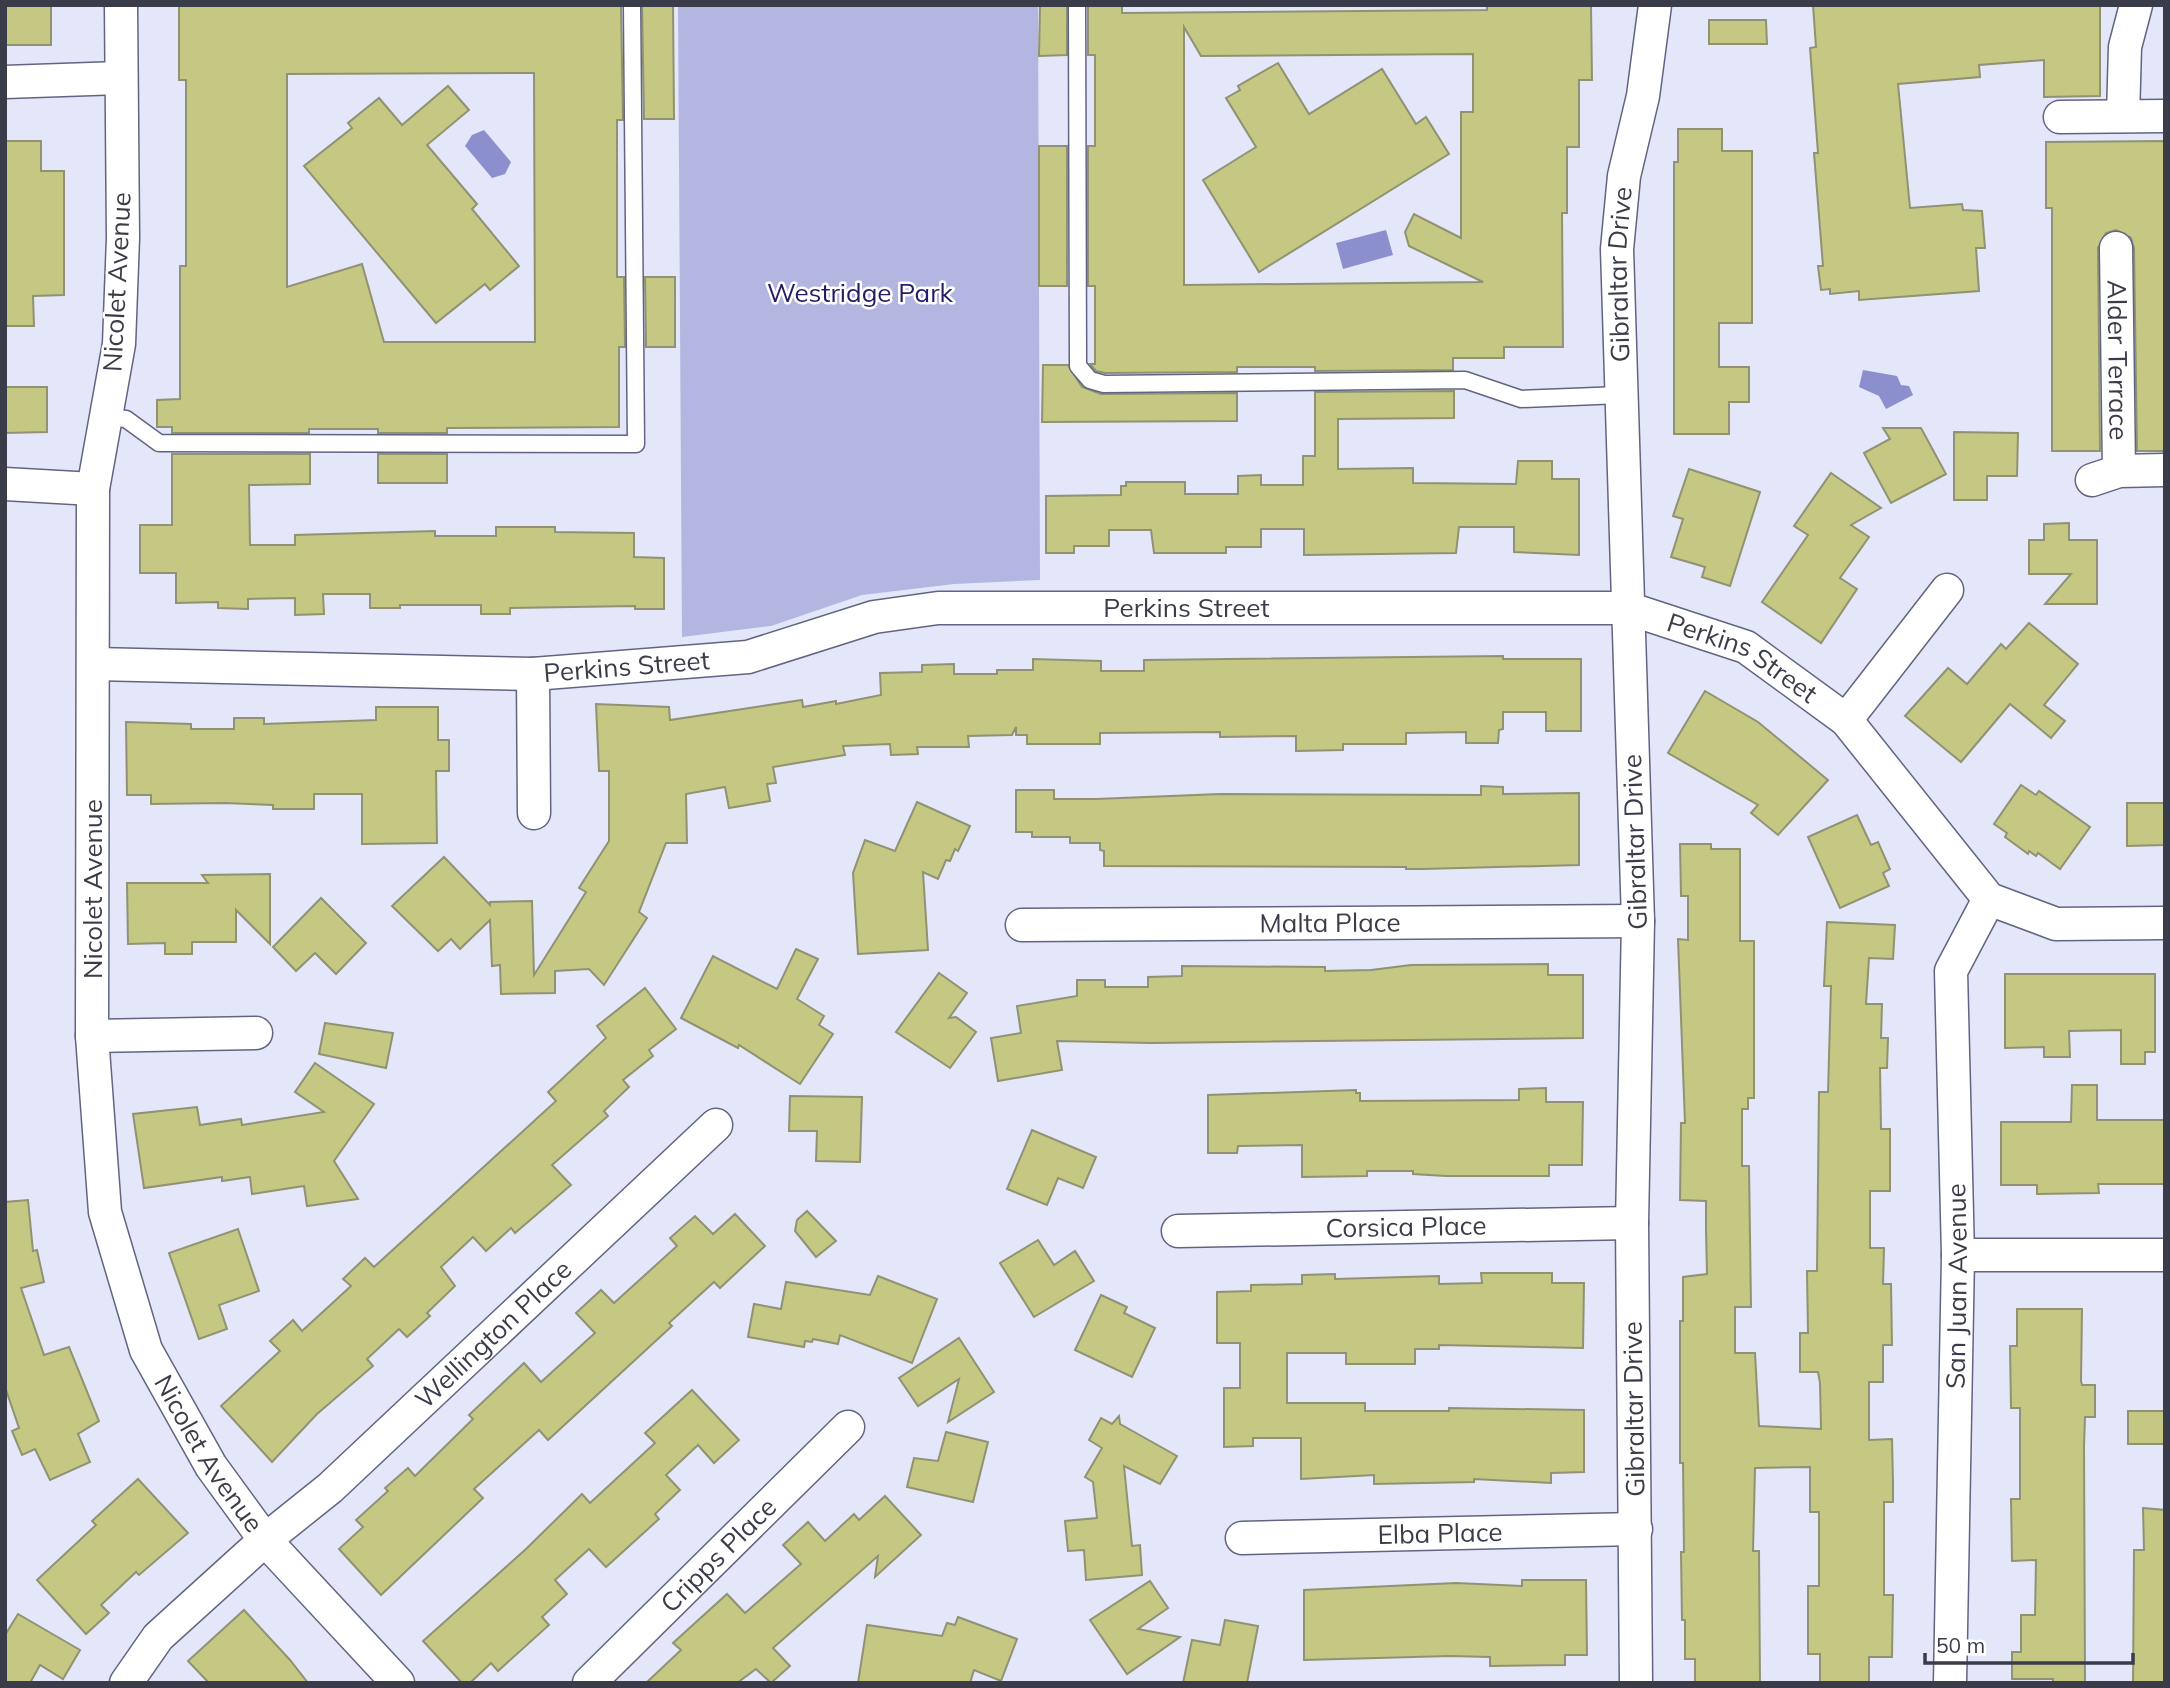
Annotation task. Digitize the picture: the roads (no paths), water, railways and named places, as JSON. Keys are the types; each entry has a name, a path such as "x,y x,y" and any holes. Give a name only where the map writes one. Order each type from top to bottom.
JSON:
{"street":[{"name":"Nicolet Avenue","path":"121,5 123,238 119,344 93,489 95,664 92,1036 105,1212 146,1350 211,1466 265,1540 398,1683"},
{"name":"Gibraltar Drive","path":"1636,1683 1632,1223 1638,921 1616,249 1624,176 1643,96 1655,5"},
{"path":"2123,116 2125,47 2136,5"},
{"path":"5,82 120,78"},
{"path":"2060,117 2165,116"},
{"name":"Alder Terrace","path":"2116,248 2105,476 2165,470"},
{"path":"5,484 93,489"},
{"path":"1846,720 1947,590"},
{"name":"Perkins Street","path":"95,664 533,674 748,657 874,617 938,608 1628,608 1746,647 1846,720 1989,899"},
{"path":"533,674 534,813"},
{"path":"1989,899 2056,924 2165,923"},
{"name":"San Juan Avenue","path":"1950,1683 1958,1255 1951,971 1989,899"},
{"name":"Malta Place","path":"1022,925 1638,921"},
{"path":"92,1036 256,1034"},
{"name":"Wellington Place","path":"126,1683 158,1637 265,1540 330,1488 716,1125"},
{"name":"Corsica Place","path":"1178,1231 1632,1223"},
{"path":"1958,1255 2165,1255"},
{"name":"Cripps Place","path":"589,1683 848,1427"},
{"name":"Elba Place","path":"1242,1538 1636,1529"}],"lane":[{"path":"106,417 126,419 159,443 636,444 632,5"},
{"path":"1077,5 1078,366 1090,380 1104,384 1465,380 1521,399 1621,395"}],"park label":[{"name":"Westridge Park","path":"860,293"}]}
